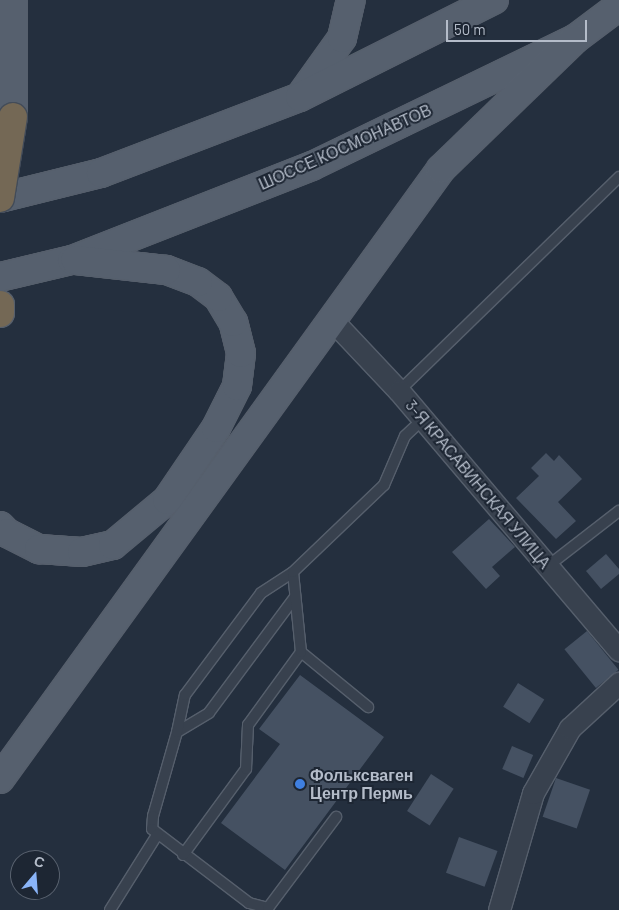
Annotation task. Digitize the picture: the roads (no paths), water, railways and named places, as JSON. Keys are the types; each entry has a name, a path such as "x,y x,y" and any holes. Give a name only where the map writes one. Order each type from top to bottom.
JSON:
{"highway":[{"path":"0,198 13,117"},
{"path":"0,305 0,314"}],"main road":[{"path":"13,0 13,117"},
{"path":"300,97 342,38 351,0"},
{"path":"0,198 101,173 300,97 494,0"},
{"name":"ШОССЕ КОСМОНАВТОВ","path":"0,277 72,260 312,166 575,39 619,6"},
{"path":"0,778 333,321 441,169 575,39"},
{"path":"0,526 7,533 39,549 82,552 113,545 167,500 216,428 237,386 241,353 233,322 218,297 198,282 166,270 72,260"}],"street":[{"name":"3-Я КРАСАВИНСКАЯ УЛИЦА","path":"333,321 399,391 619,650"},
{"path":"499,910 533,793 570,728 619,683"}],"lane":[{"path":"399,391 619,177"},
{"path":"336,818 268,908 249,903 157,835 151,822 177,732 185,695 261,593 293,572 384,485 405,436 423,419"},
{"path":"548,566 619,511"},
{"path":"183,854 246,769 248,725 301,652 293,572"},
{"path":"177,732 209,712 295,597"},
{"path":"301,652 368,707"},
{"path":"110,910 157,835"}],"place":[{"name":"Фольксваген Центр Пермь","path":"300,784"}]}
